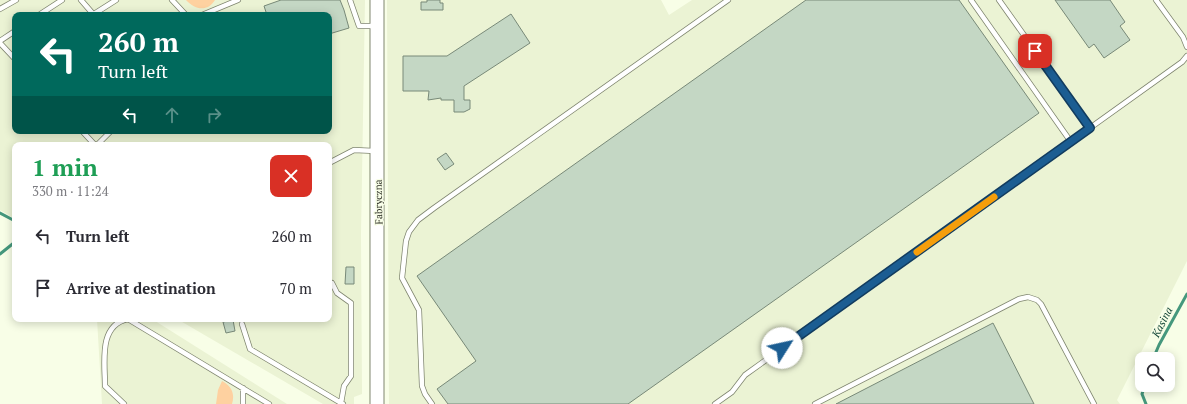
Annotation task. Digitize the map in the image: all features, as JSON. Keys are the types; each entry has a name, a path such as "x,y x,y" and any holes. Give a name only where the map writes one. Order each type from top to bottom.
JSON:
{"main road":[{"name":"Fabryczna","path":"377,404 378,0"}],"lane":[{"path":"0,9 16,0"},
{"path":"44,12 62,0"},
{"path":"81,0 91,12"},
{"path":"98,12 116,0"},
{"path":"172,0 183,12"},
{"path":"209,12 238,0"},
{"path":"350,0 359,26 378,26"},
{"path":"432,404 425,394 422,386 419,310 402,278 406,241 412,227 418,220 434,208 728,0"},
{"path":"971,0 1071,142"},
{"path":"999,0 1090,128"},
{"path":"1156,0 1183,37 1187,47"},
{"path":"12,33 0,42 12,56"},
{"path":"716,404 732,392 745,375 1182,62 1187,56"},
{"path":"85,134 93,142"},
{"path":"99,142 107,134"},
{"path":"332,161 354,150 377,151"},
{"path":"242,324 250,349 342,404 344,386 351,376 351,303 337,292 332,283"},
{"path":"815,404 985,316 1025,297 1034,299 1041,304 1094,404"},
{"path":"120,322 108,334 105,342 105,386 124,404"},
{"path":"133,322 269,404"},
{"path":"243,388 243,404"}],"shaded area":[{"path":"0,0 365,0 361,234 362,394 354,397 354,404 323,404 182,322 332,322 332,142 12,142 12,217 0,210"},
{"path":"186,0 215,0 208,7 200,8 193,6"},
{"path":"387,0 661,0 669,15 692,0 1187,0 1187,261 1141,352 1135,352 1135,364 1117,400 1120,404 389,404"},
{"path":"97,322 157,322 287,404 102,404"},
{"path":"222,381 228,385 232,391 232,404 216,404 218,390"}],"building":[{"path":"281,0 340,0 349,28 332,33 332,12 266,12 264,6"},
{"path":"427,0 440,0 440,3 443,3 443,10 421,10 421,2 427,2"},
{"path":"806,0 959,0 1039,113 628,404 448,404 437,389 476,361 417,276"},
{"path":"1055,0 1110,0 1125,22 1120,26 1130,40 1104,58 1094,44 1089,48"},
{"path":"511,14 530,43 464,86 464,100 470,100 470,109 464,112 454,112 454,100 441,100 441,98 428,100 429,91 403,91 403,56 447,56"},
{"path":"446,153 454,164 445,170 437,159"},
{"path":"346,267 354,267 354,284 345,284"},
{"path":"223,322 233,322 235,331 226,333"},
{"path":"993,323 1034,404 836,404"}],"waterway":[{"path":"0,213 12,219"},
{"path":"0,254 12,244"},
{"name":"Kasina","path":"1156,352 1187,294"},
{"name":"Kasina","path":"1143,392 1146,404"}],"slow traffic":[{"path":"917,252 994,197"}],"route":[{"path":"782,348 1090,128 1035,51"}]}
